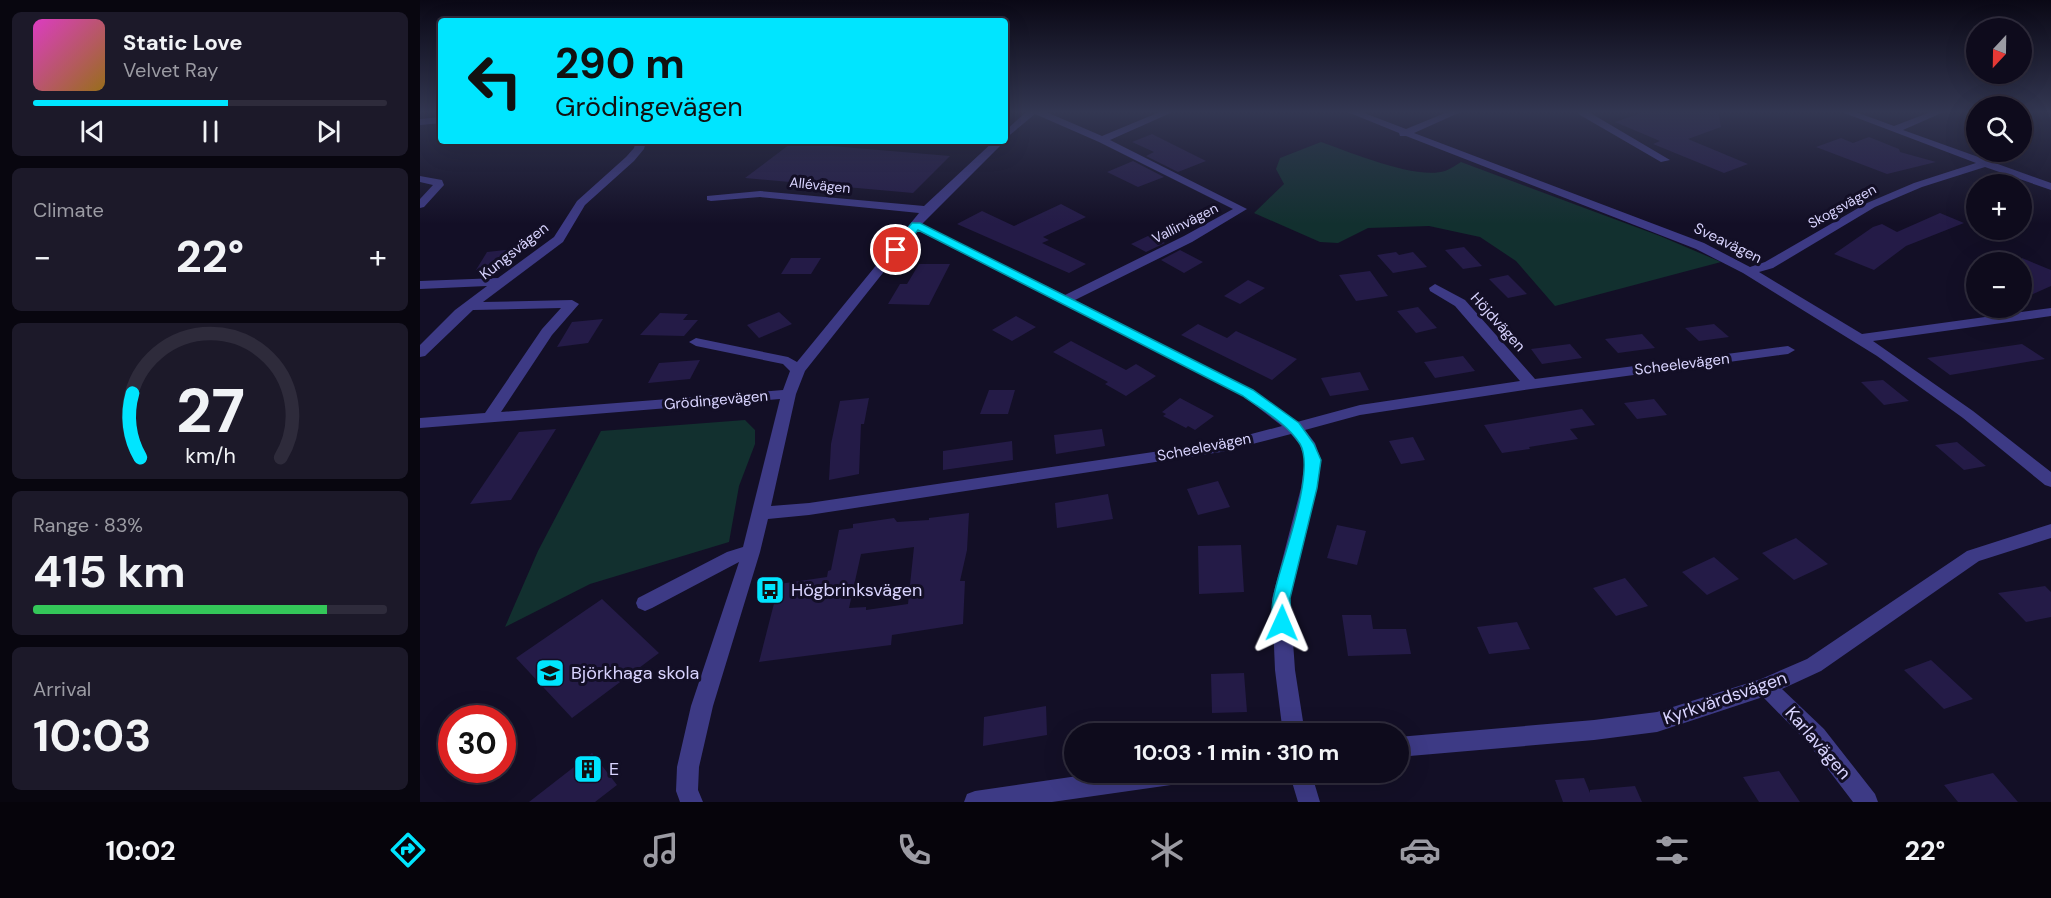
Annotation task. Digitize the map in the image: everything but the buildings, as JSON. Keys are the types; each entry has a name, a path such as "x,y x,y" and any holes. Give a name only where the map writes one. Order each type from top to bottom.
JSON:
{"street":[{"name":"Kungsvägen","path":"420,353 453,319 559,239 569,219 581,203 639,148"},
{"name":"Grödingevägen","path":"420,423 789,394 798,370 927,210 992,148"},
{"name":"Vallinvägen","path":"1066,300 1188,239 1241,209 1119,148"},
{"name":"Sveavägen","path":"1441,148 1700,246 1751,271 1862,338 1932,385 2051,481"},
{"path":"1645,148 1665,160"},
{"path":"1944,148 2051,187"},
{"name":"Skogsvägen","path":"1751,271 1769,265 1870,205 1918,185 1986,164"},
{"path":"420,179 438,182 439,185 420,205"},
{"name":"Allévägen","path":"711,198 760,194 927,210"},
{"path":"916,225 1248,393 1294,427 1307,444 1313,460 1309,488 1281,598 1285,670 1292,723"},
{"path":"420,285 503,282"},
{"name":"Höjdvägen","path":"1436,288 1460,303 1531,384"},
{"path":"470,306 572,304 547,332 489,418"},
{"path":"1862,338 2051,312"},
{"path":"696,342 788,361 798,370"},
{"name":"Scheelevägen","path":"759,513 810,509 1221,447 1360,410 1531,384 1788,350"},
{"path":"692,802 687,791 692,746 702,706 751,552 789,394"},
{"name":"Kyrkvärdsvägen","path":"1409,746 1594,730 1658,722 1766,687 1814,665 1973,556 2051,531"},
{"path":"645,603 733,557 751,552"},
{"name":"Karlavägen","path":"1766,687 1816,736 1867,802"},
{"path":"975,802 1108,783"},
{"path":"1303,783 1309,802"}],"green space":[{"path":"1305,148 1339,148 1383,164 1432,173 1445,171 1461,162 1660,236 1721,262 1555,306 1516,261 1480,237 1429,226 1368,228 1338,243 1320,242 1254,213 1284,184 1276,169 1280,158"},
{"path":"745,420 755,430 755,444 739,486 729,542 590,584 505,627 538,551 601,431"}],"place":[{"name":"Högbrinksvägen","path":"770,590"},
{"name":"Björkhaga skola","path":"550,673"},
{"name":"E","path":"588,769"}],"route":[{"path":"896,250 916,225 1248,393 1294,427 1307,444 1313,460 1309,488 1281,598 1282,623"}]}
